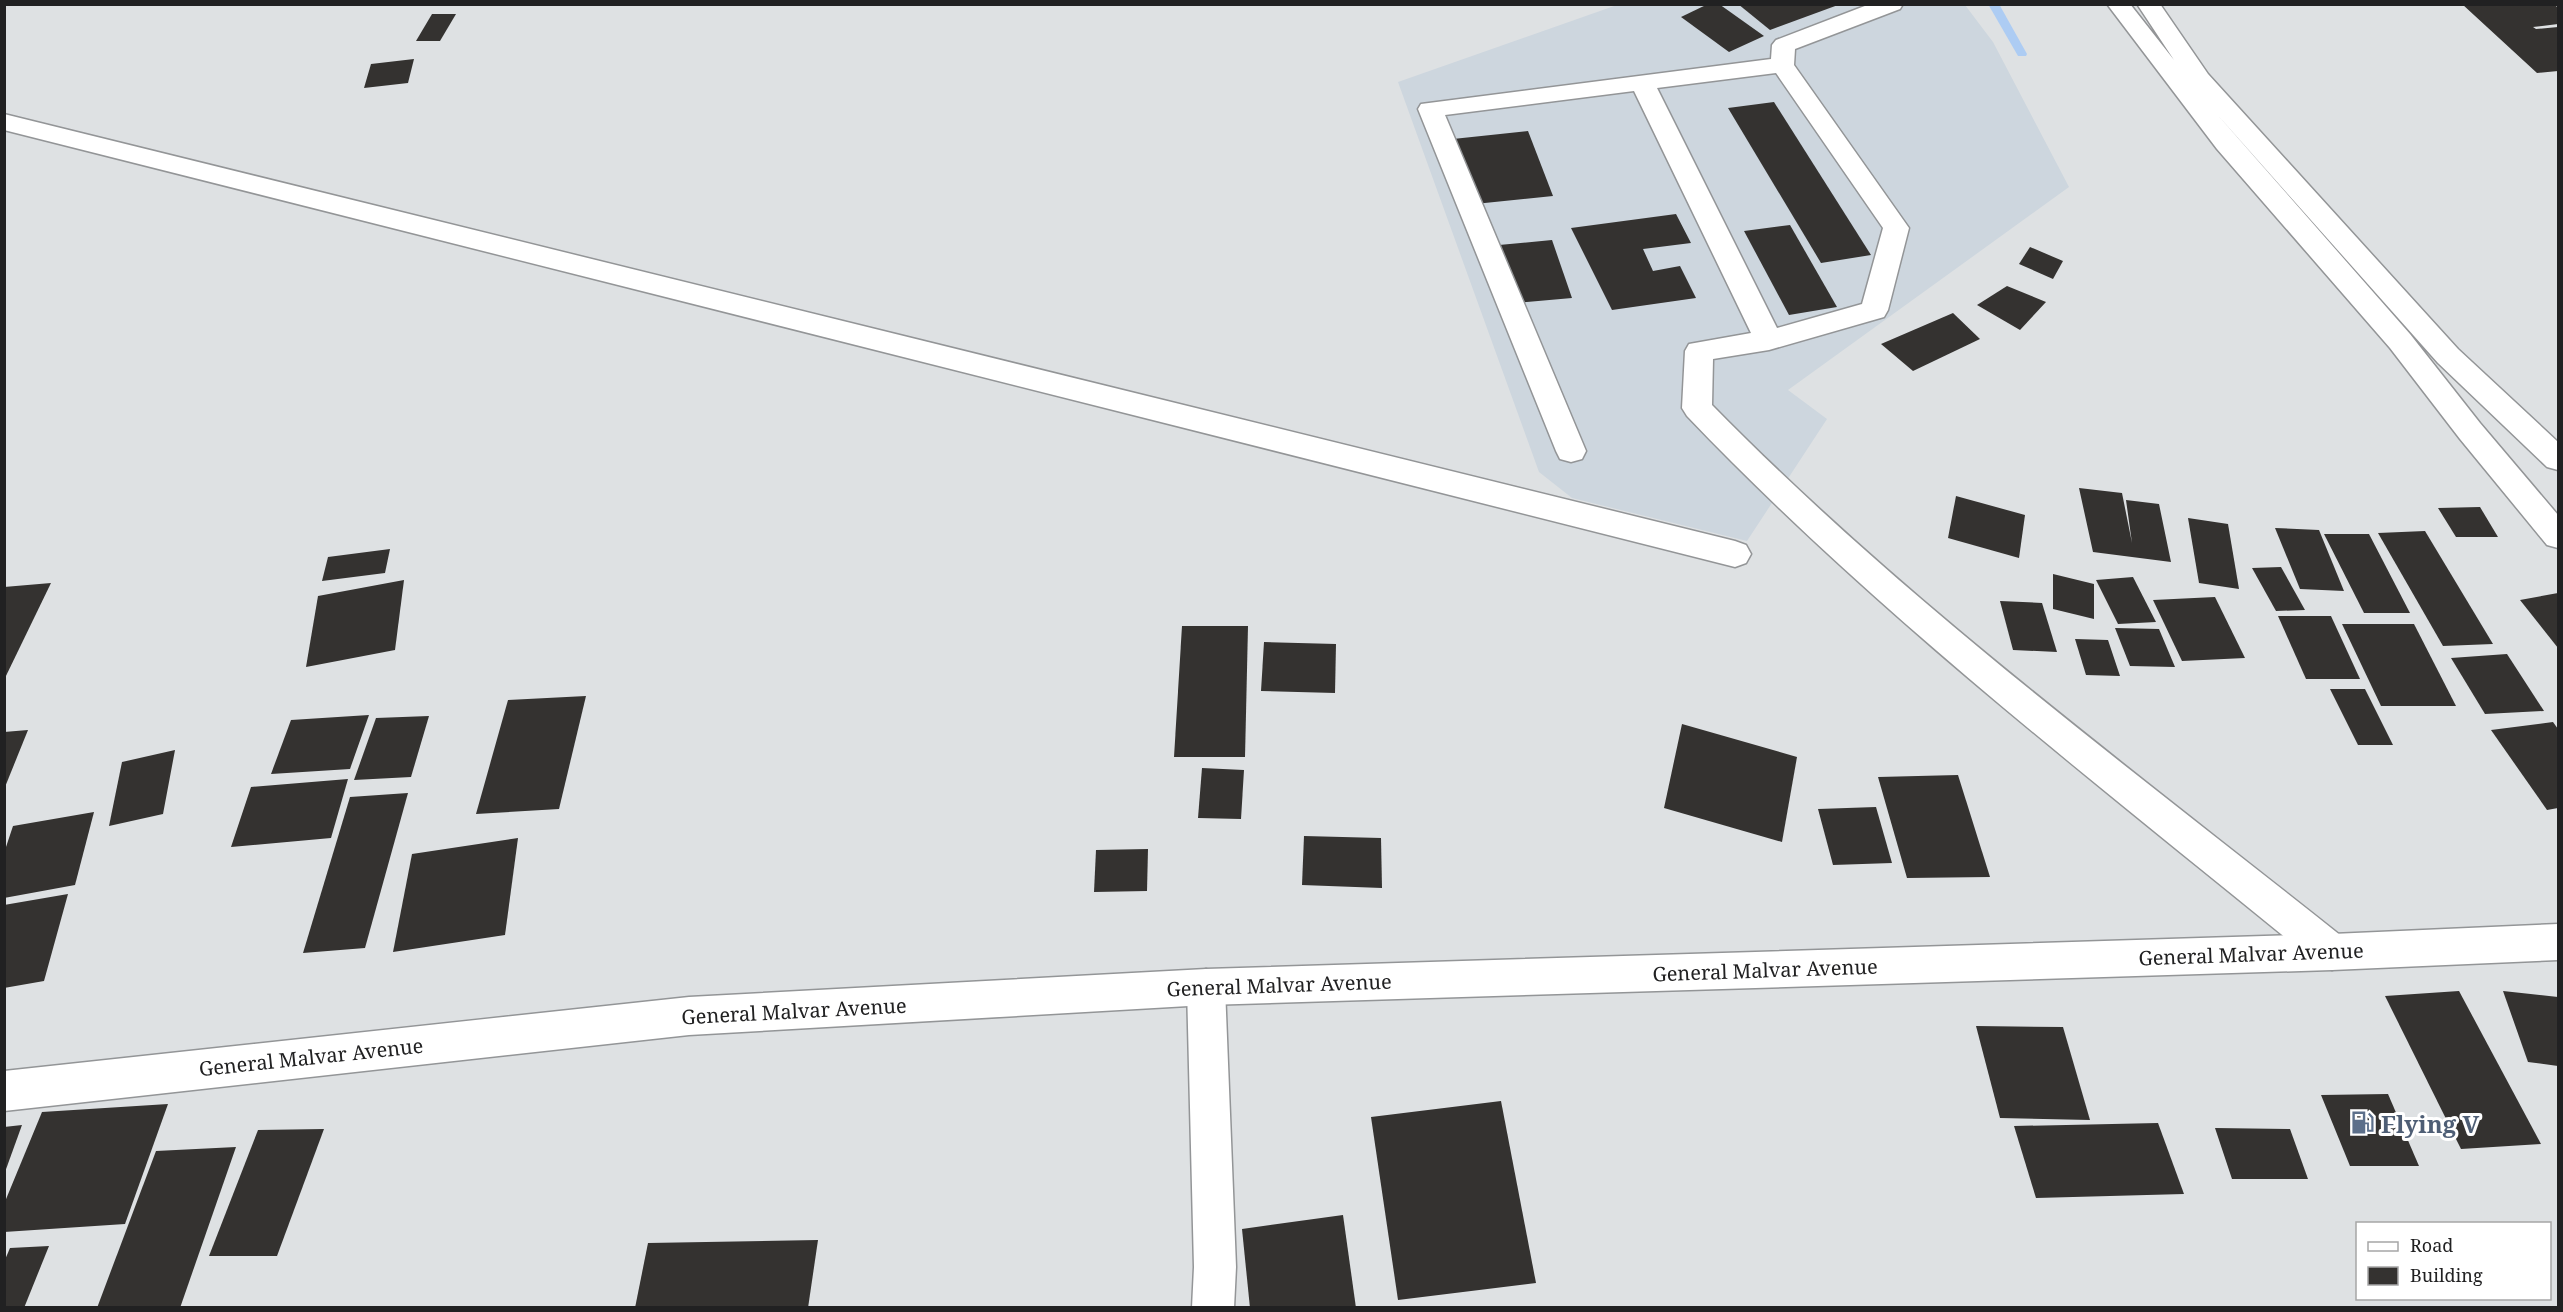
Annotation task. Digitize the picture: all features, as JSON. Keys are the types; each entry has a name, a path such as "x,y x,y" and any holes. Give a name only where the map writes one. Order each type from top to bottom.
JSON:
{"street":[{"path":"1892,4 1784,45 1782,65 1896,228 1874,310 1769,340 1699,351 1697,408 1758,471 1914,614 2332,952"},
{"path":"2118,4 2226,143 2400,341 2470,430 2559,536"},
{"path":"2148,4 2199,79 2448,356 2559,459"},
{"path":"1571,451 1430,110 1782,65"},
{"path":"1643,84 1769,340"},
{"path":"4,122 1736,554"},
{"name":"General Malvar Avenue","path":"4,1091 689,1016 1206,987 2332,952 2559,942"},
{"path":"1206,987 1215,1267 1213,1308"}],"shaded area":[{"path":"1617,5 1965,5 1993,42 2069,187 1788,390 1827,419 1747,541 1572,498 1539,472 1398,82"}],"building":[{"path":"1708,4 1719,4 1764,36 1729,52 1681,17"},
{"path":"1738,4 1838,4 1838,5 1770,30"},
{"path":"2462,4 2554,4 2558,8 2558,24 2533,27 2536,29 2558,27 2558,71 2537,73"},
{"path":"432,14 456,14 440,41 416,41"},
{"path":"414,59 408,83 364,88 371,64"},
{"path":"1774,102 1871,255 1821,263 1728,108"},
{"path":"1528,131 1553,196 1475,204 1453,139"},
{"path":"1676,214 1691,243 1643,249 1653,271 1680,266 1696,298 1612,310 1571,228"},
{"path":"1790,225 1837,307 1789,315 1744,231"},
{"path":"1552,240 1572,298 1516,303 1499,245"},
{"path":"2030,247 2063,261 2053,279 2019,264"},
{"path":"2007,286 2046,302 2020,330 1977,305"},
{"path":"1953,313 1980,339 1913,371 1881,344"},
{"path":"2079,488 2122,493 2132,543 2126,500 2159,504 2171,562 2093,552"},
{"path":"1956,496 2025,515 2019,558 1948,538"},
{"path":"2480,507 2498,537 2456,537 2438,508"},
{"path":"2188,518 2228,524 2239,589 2199,583"},
{"path":"2275,528 2319,530 2344,591 2300,589"},
{"path":"2425,531 2493,644 2443,646 2378,533"},
{"path":"2324,534 2369,534 2410,613 2364,613"},
{"path":"390,549 385,573 322,581 328,557"},
{"path":"2281,567 2305,610 2276,611 2252,568"},
{"path":"2053,574 2094,584 2094,619 2053,609"},
{"path":"2133,577 2156,622 2118,624 2096,580"},
{"path":"404,580 395,650 306,667 318,596"},
{"path":"51,583 4,680 4,587"},
{"path":"2558,593 2558,648 2520,600"},
{"path":"2215,597 2245,658 2182,661 2153,600"},
{"path":"2000,601 2042,603 2057,652 2013,650"},
{"path":"2278,616 2331,616 2360,679 2306,679"},
{"path":"2342,624 2414,624 2456,706 2381,706"},
{"path":"1182,626 1248,626 1245,757 1174,757"},
{"path":"2115,628 2159,629 2175,667 2130,666"},
{"path":"2075,639 2108,640 2120,676 2086,675"},
{"path":"1264,642 1336,644 1335,693 1261,691"},
{"path":"2507,654 2544,711 2485,714 2451,658"},
{"path":"2330,689 2365,689 2393,745 2358,745"},
{"path":"586,696 559,809 476,814 508,700"},
{"path":"369,715 350,769 271,774 291,720"},
{"path":"429,716 411,777 354,780 376,718"},
{"path":"2553,722 2558,729 2558,808 2547,810 2491,730"},
{"path":"1682,724 1797,757 1782,842 1664,808"},
{"path":"28,730 5,787 4,787 4,732"},
{"path":"175,750 163,814 109,826 122,762"},
{"path":"1202,768 1244,770 1241,819 1198,818"},
{"path":"1958,775 1990,877 1907,878 1878,777"},
{"path":"348,779 331,838 231,847 251,787"},
{"path":"408,793 365,948 303,953 350,797"},
{"path":"1876,807 1892,863 1833,865 1818,809"},
{"path":"94,812 75,885 4,898 4,853 13,826"},
{"path":"1304,836 1381,838 1382,888 1302,885"},
{"path":"518,838 505,935 393,952 412,854"},
{"path":"1148,849 1147,891 1094,892 1096,850"},
{"path":"68,894 44,981 4,988 4,905"},
{"path":"2459,991 2541,1144 2461,1149 2385,996"},
{"path":"2503,991 2558,997 2558,1066 2528,1062"},
{"path":"1976,1026 2063,1027 2090,1120 2000,1118"},
{"path":"2388,1094 2419,1166 2350,1166 2321,1095"},
{"path":"1501,1101 1536,1283 1398,1300 1371,1117"},
{"path":"168,1104 125,1224 4,1232 4,1204 42,1112"},
{"path":"2158,1123 2184,1194 2036,1198 2014,1126"},
{"path":"22,1125 5,1172 4,1172 4,1127"},
{"path":"2215,1128 2290,1129 2308,1179 2232,1179"},
{"path":"324,1129 277,1256 209,1256 258,1130"},
{"path":"236,1147 180,1308 97,1308 156,1151"},
{"path":"1343,1215 1356,1308 1250,1308 1242,1229"},
{"path":"818,1240 808,1308 635,1308 648,1243"},
{"path":"49,1246 24,1308 4,1308 4,1262 10,1248"}],"waterway":[{"path":"1993,4 2022,54"}],"place":[{"name":"Flying V","path":"2363,1123"}]}
